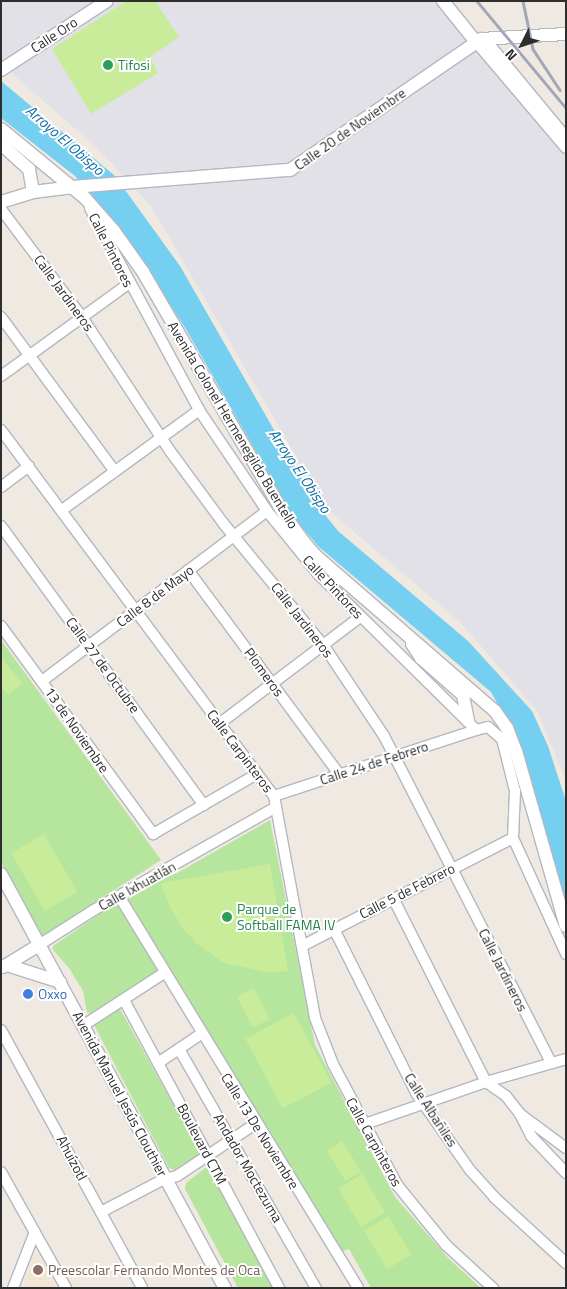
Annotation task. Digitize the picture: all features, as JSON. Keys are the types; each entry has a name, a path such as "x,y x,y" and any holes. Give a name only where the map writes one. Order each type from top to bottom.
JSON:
{"street":[{"name":"Calle Oro","path":"2,69 107,1"},
{"path":"443,1 566,136"},
{"path":"480,40 566,34"},
{"path":"480,40 566,148"},
{"name":"Calle 20 de Noviembre","path":"1,202 33,192 89,185 281,172 299,167 480,40"},
{"path":"2,135 28,169 33,192"},
{"name":"Avenida Colonel Hermenegildo Buentello","path":"2,135 85,198 114,231 143,272 285,516 303,541 316,556 483,699 507,728 566,926"},
{"name":"Calle Pintores","path":"85,198 128,284 199,410 267,510 320,575 360,617 472,726"},
{"name":"Calle Jardineros","path":"1,209 82,317 162,435 235,536 324,646 396,758 551,1064"},
{"path":"1,376 128,284"},
{"path":"1,317 114,470"},
{"path":"62,510 114,470 199,410"},
{"name":"Calle Carpinteros","path":"1,430 137,609 219,724 274,796 302,946 323,1042 362,1125 393,1178 417,1212 446,1245 494,1288"},
{"path":"1,487 29,466"},
{"name":"Calle 8 de Mayo","path":"42,681 267,510"},
{"name":"Calle 27 de Octubre","path":"1,526 204,805"},
{"name":"Plomeros","path":"188,570 338,774"},
{"path":"219,724 360,617"},
{"name":"13 de Noviembre","path":"1,626 153,834 204,805"},
{"path":"408,635 422,658 463,695 472,726 488,727 496,732 508,753 516,791 513,838 566,954"},
{"name":"Calle 24 de Febrero","path":"274,796 338,774 396,758 472,726"},
{"path":"204,805 257,774"},
{"name":"Calle Ixhuatlán","path":"4,967 119,896 276,807"},
{"name":"Calle 5 de Febrero","path":"302,946 451,868 513,838"},
{"name":"Avenida Manuel Jesús Clouthier","path":"1,874 224,1288"},
{"name":"Calle 13 De Noviembre","path":"119,896 255,1124 358,1288"},
{"path":"393,898 486,1082 506,1096 520,1114 531,1136 566,1173"},
{"name":"Calle Albañiles","path":"334,929 424,1104 494,1197 566,1262"},
{"path":"4,967 37,972 60,982"},
{"path":"84,1025 164,973"},
{"name":"Boulevard CTM","path":"124,1000 279,1288"},
{"name":"Ahuízotl","path":"1,1030 142,1288"},
{"path":"158,1063 201,1034"},
{"name":"Andador Moctezuma","path":"179,1049 233,1140 316,1288"},
{"path":"362,1125 486,1082 565,1060"},
{"path":"520,1114 566,1148"},
{"path":"101,1212 164,1179 177,1176 255,1124"},
{"path":"1,1172 66,1288"},
{"path":"13,1288 35,1232"}],"shaded area":[{"path":"1,1 439,1 566,154 566,780 537,711 460,622 326,508 151,206 94,145 1,64"},
{"name":"Preescolar Fernando Montes de Oca","path":"37,1251 56,1288 22,1288"}],"green space":[{"name":"Tifosi","path":"126,1 155,1 179,37 150,57 158,73 91,114 52,49"},
{"path":"1,640 161,860 41,937 1,862"},
{"path":"1,657 22,683 8,695 1,686"},
{"path":"270,820 315,1045 395,1197 449,1259 481,1288 371,1288 349,1249 341,1252 172,973 163,969 156,972 91,1014 87,1012 83,991 69,968 53,950 53,946 130,893 179,872"},
{"path":"44,834 78,892 45,911 11,853"},
{"name":"Parque de Softball FAMA IV","path":"270,864 288,971 270,973 224,963 197,944 182,927 170,907 161,883"},
{"path":"254,988 270,1019 253,1028 237,997"},
{"path":"119,1007 199,1151 199,1156 176,1171 169,1168 94,1025"},
{"path":"294,1013 331,1083 283,1109 245,1039"},
{"path":"342,1141 361,1172 346,1181 327,1151"},
{"path":"205,1168 208,1168 273,1288 238,1288 185,1189 186,1183"},
{"path":"362,1174 385,1213 361,1227 338,1188"},
{"path":"388,1216 411,1255 387,1269 364,1230"}],"water":[{"name":"Arroyo El Obispo","path":"1,81 115,176 180,266 317,505 338,531 468,641 532,711 548,746 566,801 566,903 524,753 491,692 319,547 294,518 187,331 130,241 75,176 1,118"}],"railway":[{"path":"477,1 566,108"},
{"path":"523,1 533,49 560,90"}],"place":[{"name":"Tifosi","path":"108,65"},
{"name":"Parque de Softball FAMA IV","path":"227,917"},
{"name":"Oxxo","path":"28,994"},
{"name":"Preescolar Fernando Montes de Oca","path":"38,1270"}]}
